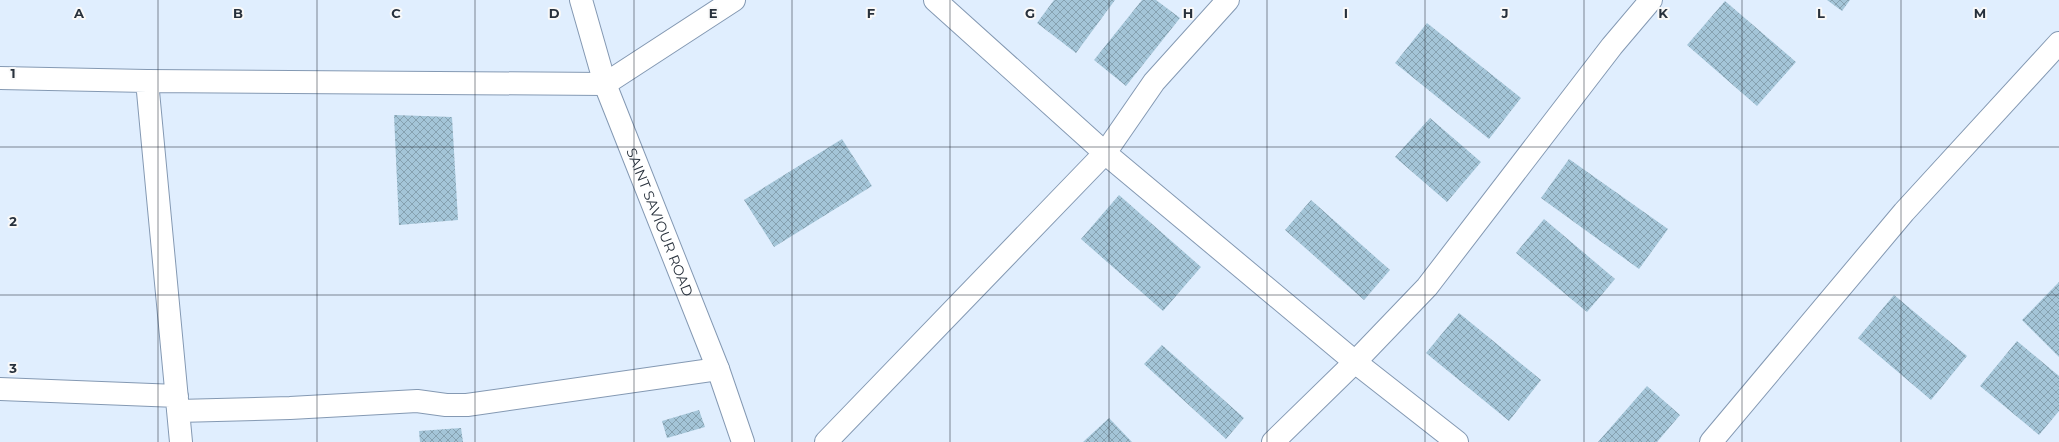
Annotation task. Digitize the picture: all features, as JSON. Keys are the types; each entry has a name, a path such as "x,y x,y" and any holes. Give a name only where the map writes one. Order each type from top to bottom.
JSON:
{"street":[{"name":"SAINT SAVIOUR ROAD","path":"581,0 605,84 718,369 743,442"},
{"path":"0,78 147,81 605,84 734,0"},
{"path":"935,0 1105,153 1355,362 1458,442"},
{"path":"826,442 1105,153 1154,82 1228,0"},
{"path":"1273,442 1355,362 1427,287 1612,46 1651,0"},
{"path":"1711,442 1904,212 2059,43"},
{"path":"147,81 181,442"},
{"path":"0,389 178,404 290,408 417,401 446,405 467,405 718,369"}],"building":[{"path":"1054,0 1115,0 1076,53 1037,23"},
{"path":"1142,0 1156,0 1180,18 1126,86 1094,60"},
{"path":"1827,0 1850,0 1842,11"},
{"path":"1725,1 1796,62 1757,106 1687,45"},
{"path":"1427,23 1521,98 1489,139 1395,63"},
{"path":"394,115 452,117 458,220 399,225"},
{"path":"1430,118 1481,162 1447,202 1395,157"},
{"path":"842,139 872,186 774,247 744,200"},
{"path":"1569,159 1668,229 1639,269 1541,198"},
{"path":"1119,195 1201,267 1163,311 1081,239"},
{"path":"1311,200 1390,270 1364,300 1285,230"},
{"path":"1544,219 1615,279 1587,312 1516,253"},
{"path":"2059,282 2059,357 2022,320"},
{"path":"1894,295 1967,356 1931,400 1858,338"},
{"path":"1459,313 1541,380 1509,421 1426,353"},
{"path":"2017,341 2059,376 2059,411 2039,435 1980,386"},
{"path":"1162,345 1244,418 1226,439 1144,364"},
{"path":"1647,386 1680,415 1657,442 1598,442"},
{"path":"699,410 705,427 667,438 662,421"},
{"path":"1109,418 1132,442 1083,442"},
{"path":"461,428 463,442 420,442 419,431"}]}
